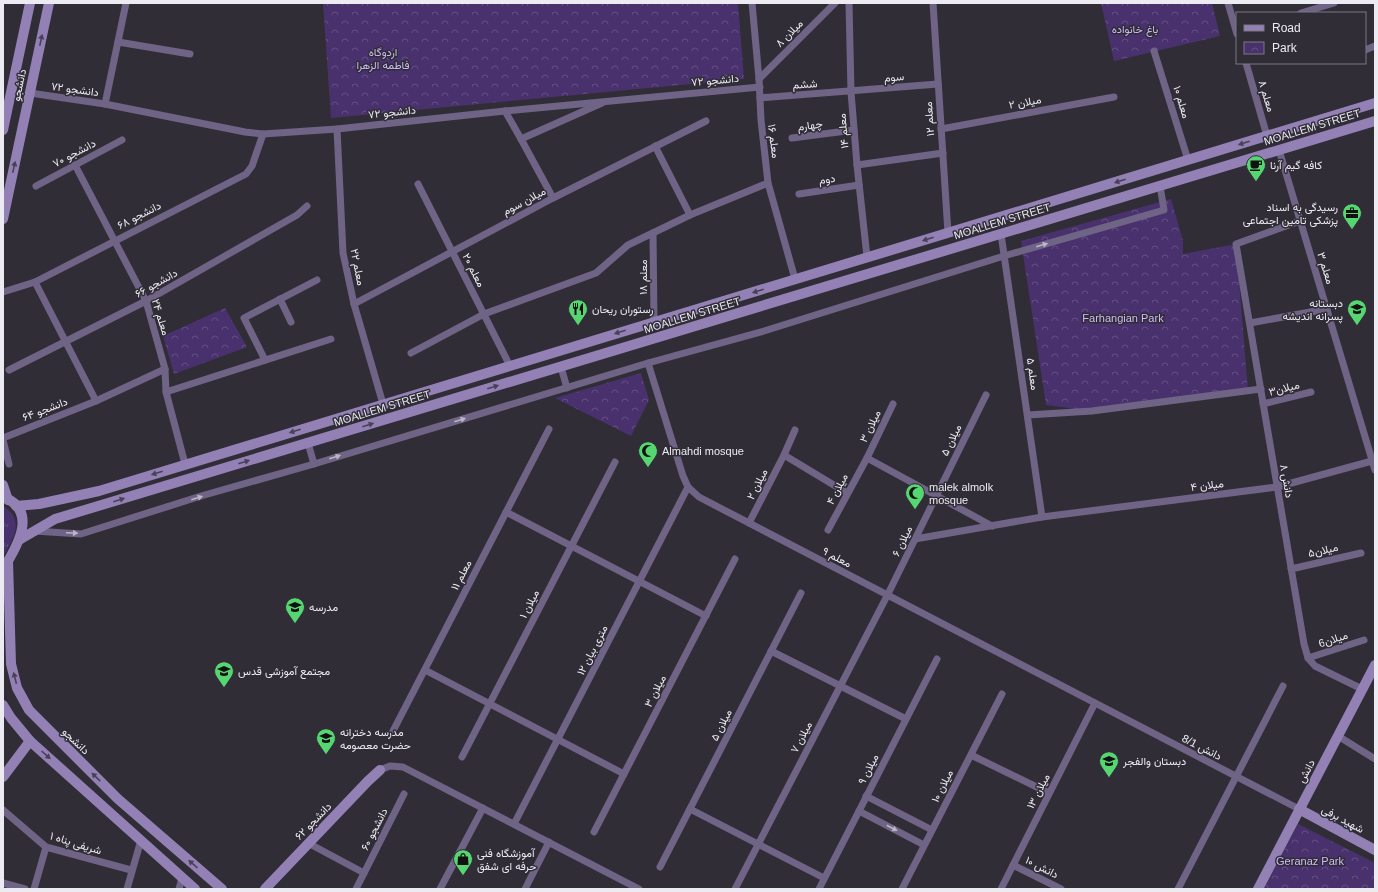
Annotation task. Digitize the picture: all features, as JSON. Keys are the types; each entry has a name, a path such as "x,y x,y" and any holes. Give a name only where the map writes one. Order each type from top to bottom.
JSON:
{"main road":[{"name":"دانشجو","path":"3,130 30,3"},
{"name":"دانشجو","path":"3,219 49,3"},
{"name":"MOALLEM STREET","path":"9,501 39,504 99,491 1375,103"},
{"name":"MOALLEM STREET","path":"19,540 55,519 1375,121"},
{"path":"454,383 458,398"},
{"path":"3,486 9,501 19,510 23,522 23,529 19,540 6,565"},
{"path":"99,491 98,496 102,505"},
{"name":"دانشجو","path":"6,565 11,664 17,688 29,710 118,799 222,889"},
{"name":"دانش","path":"1258,889 1375,665"},
{"path":"3,704 11,718 30,741 195,889"},
{"path":"3,777 30,741"},
{"name":"دانشجو ۶۲","path":"265,889 380,770"},
{"path":"109,812 118,799"},
{"name":"شهید برفی","path":"1299,809 1375,850"}],"street":[{"path":"106,104 126,3"},
{"name":"معلم ۱۶","path":"752,3 760,87 760,120 764,141 768,183 795,279"},
{"name":"میلان ۸","path":"759,79 835,3"},
{"name":"معلم ۱۴","path":"849,3 851,92 859,185 868,257"},
{"name":"معلم ۱۲","path":"933,3 948,233"},
{"path":"1228,3 1236,30"},
{"path":"1304,12 1334,3"},
{"path":"118,42 190,54"},
{"name":"معلم ۱۰","path":"1154,51 1188,160"},
{"name":"معلم ۸","path":"1246,64 1267,136"},
{"name":"سوم","path":"851,92 938,84"},
{"name":"دانشجو ۷۲","path":"30,93 106,104 244,132 263,134 337,129 505,111 760,87"},
{"name":"ششم","path":"760,98 851,92"},
{"name":"میلان ۲","path":"941,129 1114,97"},
{"path":"521,139 607,101"},
{"path":"505,111 553,198"},
{"name":"میلان سوم","path":"354,304 553,198 706,121"},
{"name":"معلم ۲۲","path":"337,129 342,254 354,304 383,404"},
{"name":"چهارم","path":"792,138 854,130"},
{"name":"دانشجو ۶۸","path":"3,292 35,282 114,240 246,174 252,166 263,134"},
{"name":"دانشجو ۷۰","path":"36,186 122,140"},
{"path":"655,146 690,215"},
{"name":"معلم ۳","path":"1279,150 1375,470"},
{"path":"857,165 943,153"},
{"name":"معلم ۲۴","path":"75,165 146,301 165,369 166,392 185,464"},
{"path":"411,353 484,314 596,273 628,245 690,215 768,183"},
{"name":"معلم ۲۰","path":"418,184 510,366"},
{"name":"دوم","path":"799,194 859,185"},
{"path":"33,532 81,534 201,496 314,464 648,363 764,331 1004,256 1164,210 1160,186"},
{"name":"دانشجو ۶۶","path":"10,370 146,301 297,214 307,206"},
{"name":"دانش ۸","path":"1300,221 1236,244 1304,644 1308,658"},
{"name":"معلم ۱۸","path":"653,233 654,322"},
{"name":"معلم ۵","path":"1001,234 1042,517"},
{"path":"265,360 244,318 317,280"},
{"path":"35,282 96,401"},
{"path":"280,299 291,322"},
{"path":"1250,323 1327,309"},
{"path":"166,392 331,339"},
{"name":"معلم ۹","path":"648,363 683,476 688,487 699,497 1095,703"},
{"path":"561,367 567,388"},
{"name":"دانشجو ۶۴","path":"3,439 96,401 165,369"},
{"path":"1028,415 1092,411 1261,389"},
{"name":"میلان۳","path":"1263,404 1311,392"},
{"name":"میلان ۵","path":"936,496 986,395"},
{"name":"میلان ۳","path":"866,458 893,404"},
{"name":"معلم ۱۱","path":"393,731 549,429"},
{"path":"795,430 784,455 847,493"},
{"path":"3,439 9,464"},
{"path":"308,443 314,464"},
{"name":"میلان ۲","path":"749,523 784,455"},
{"path":"866,458 992,526"},
{"name":"میلان ۴","path":"828,530 866,458"},
{"name":"میلان ۴","path":"915,539 1042,517 1277,487 1372,461"},
{"name":"میلان ۱","path":"462,757 615,462"},
{"name":"۱۲ متری بیان","path":"514,824 688,487"},
{"name":"میلان ۶","path":"887,596 936,496"},
{"path":"506,512 706,616"},
{"name":"میلان۵","path":"1291,569 1361,552"},
{"name":"میلان ۳","path":"594,832 735,559"},
{"name":"میلان ۵","path":"660,867 801,593"},
{"name":"میلان ۷","path":"734,889 887,596"},
{"name":"میلان6","path":"1308,658 1364,640"},
{"path":"771,651 906,719"},
{"path":"1308,658 1315,666 1362,689"},
{"name":"میلان ۹","path":"818,889 937,659"},
{"path":"424,670 624,774"},
{"path":"1178,889 1283,686"},
{"name":"میلان ۱۰","path":"902,889 1002,694"},
{"name":"دانش 8/1","path":"1095,703 1299,809"},
{"name":"میلان ۱۳","path":"1001,889 1095,703"},
{"path":"1338,736 1375,759"},
{"path":"970,754 1049,793"},
{"path":"380,770 390,766 403,766 639,889"},
{"name":"دانشجو ۶۰","path":"356,889 404,794"},
{"path":"866,796 932,830"},
{"path":"440,889 483,808"},
{"path":"690,809 824,878"},
{"name":"شریفی پناه ۱","path":"3,810 46,847 131,870"},
{"path":"859,811 924,845"},
{"path":"127,889 131,870 141,840"},
{"path":"525,889 549,842"},
{"path":"308,843 364,873"},
{"path":"34,889 46,847"},
{"name":"دانش ۱۰","path":"1013,865 1061,889"},
{"path":"179,889 182,878"},
{"path":"3,883 25,889"}],"green space":[{"name":"اردوگاه فاطمه الزهرا","path":"323,3 738,3 744,79 331,118"},
{"name":"باغ خانواده","path":"1101,3 1212,3 1220,36 1114,61"},
{"name":"Farhangian Park","path":"1171,199 1183,241 1183,254 1236,244 1248,391 1092,411 1046,405 1021,241"},
{"path":"225,308 247,347 174,374 163,336"},
{"path":"641,373 649,400 631,436 555,398"},
{"path":"3,506 10,512 16,524 13,536 3,557"},
{"name":"Geranaz Park","path":"1298,824 1375,863 1375,889 1264,889"}],"place":[{"name":"کافه گیم آرنا","path":"1256,182"},
{"name":"رسیدگی به اسناد پزشکی تامین اجتماعی","path":"1352,230"},
{"name":"رستوران ریحان","path":"578,326"},
{"name":"دبستانه پسرانه اندیشه","path":"1357,326"},
{"name":"Almahdi mosque","path":"648,468"},
{"name":"malek almolk mosque","path":"915,510"},
{"name":"مدرسه","path":"295,624"},
{"name":"مجتمع آموزشی قدس","path":"224,688"},
{"name":"مدرسه دخترانه حضرت معصومه","path":"326,755"},
{"name":"دبستان والفجر","path":"1109,778"},
{"name":"آموزشگاه فنی حرفه ای شفق","path":"463,876"}]}
